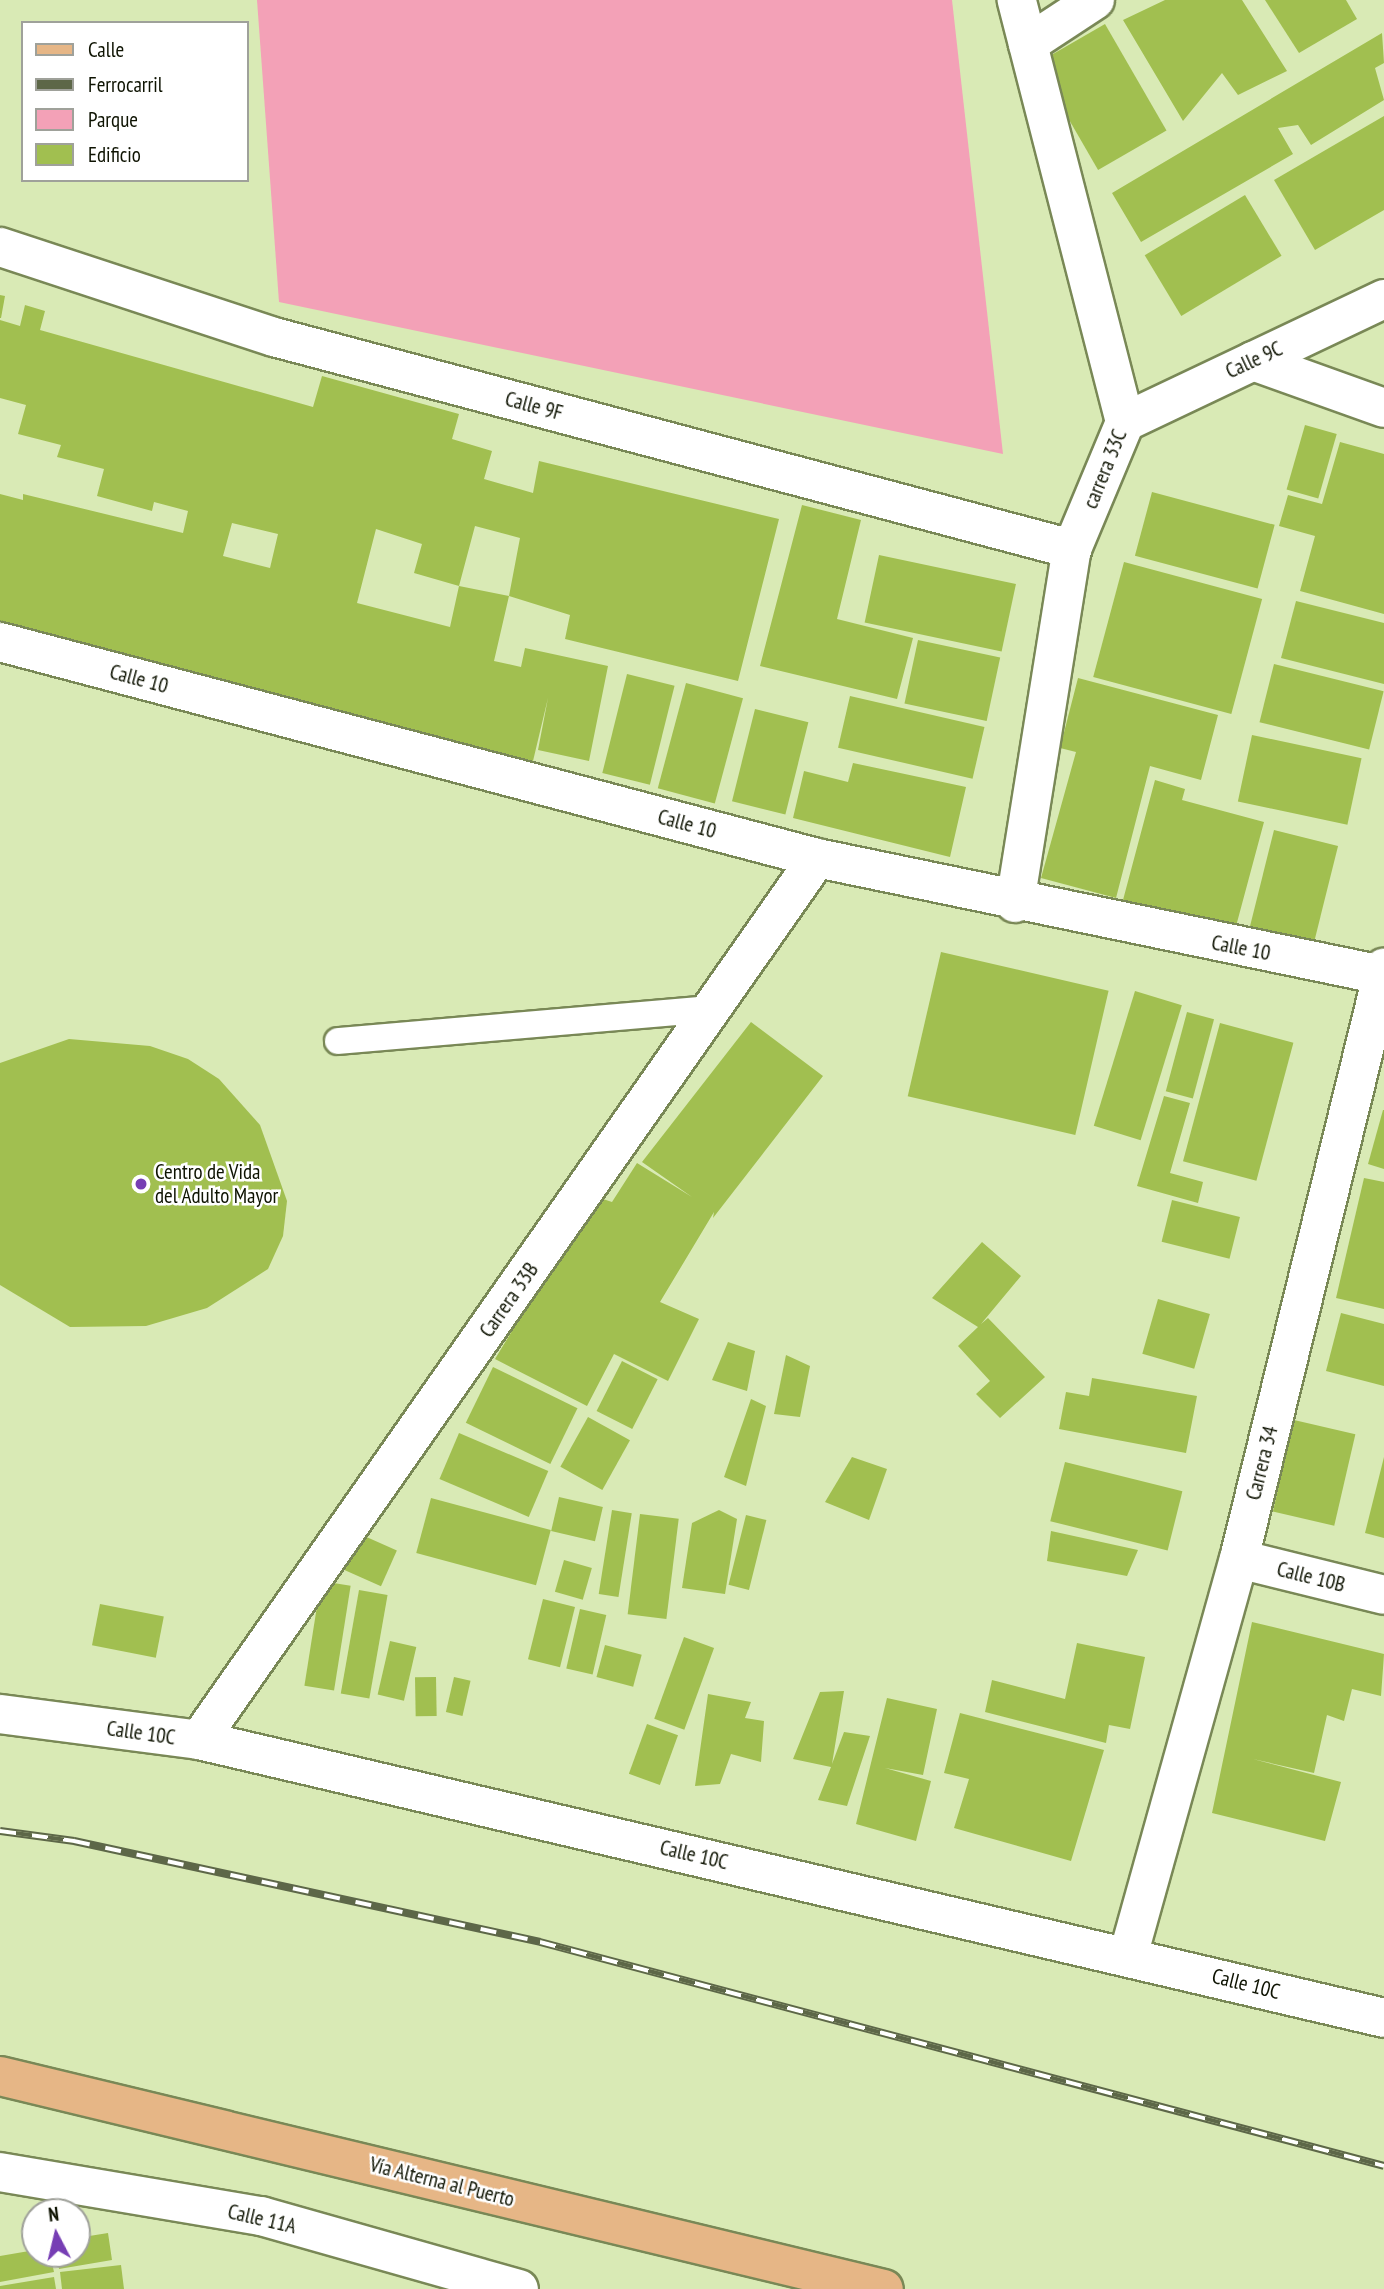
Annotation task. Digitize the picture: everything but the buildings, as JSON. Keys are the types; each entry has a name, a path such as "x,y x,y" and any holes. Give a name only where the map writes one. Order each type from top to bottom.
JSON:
{"main road":[{"name":"Vía Alterna al Puerto","path":"0,2076 884,2289"}],"street":[{"name":"carrera 33C","path":"1015,903 1072,550 1125,422 1017,0"},
{"path":"1028,44 1095,0"},
{"name":"Calle 9F","path":"0,247 274,337 1072,550"},
{"name":"Calle 9C","path":"1125,422 1384,299"},
{"path":"1254,361 1384,408"},
{"name":"Calle 10","path":"0,642 817,858 1015,903 1383,971"},
{"name":"Carrera 33B","path":"199,1740 817,858"},
{"name":"Carrera 34","path":"1128,1956 1239,1559 1383,971"},
{"name":"Calle 10B","path":"1239,1559 1384,1595"},
{"name":"Calle 10C","path":"0,1714 199,1740 1384,2018"},
{"name":"Calle 11A","path":"0,2172 261,2216 519,2289"}],"lane":[{"path":"338,1041 713,1009"}],"green space":[{"path":"257,0 952,0 1003,454 279,302"}],"railway":[{"path":"0,1831 74,1841 540,1942 1384,2166"}],"place":[{"name":"Centro de Vida del Adulto Mayor","path":"141,1184"}]}
